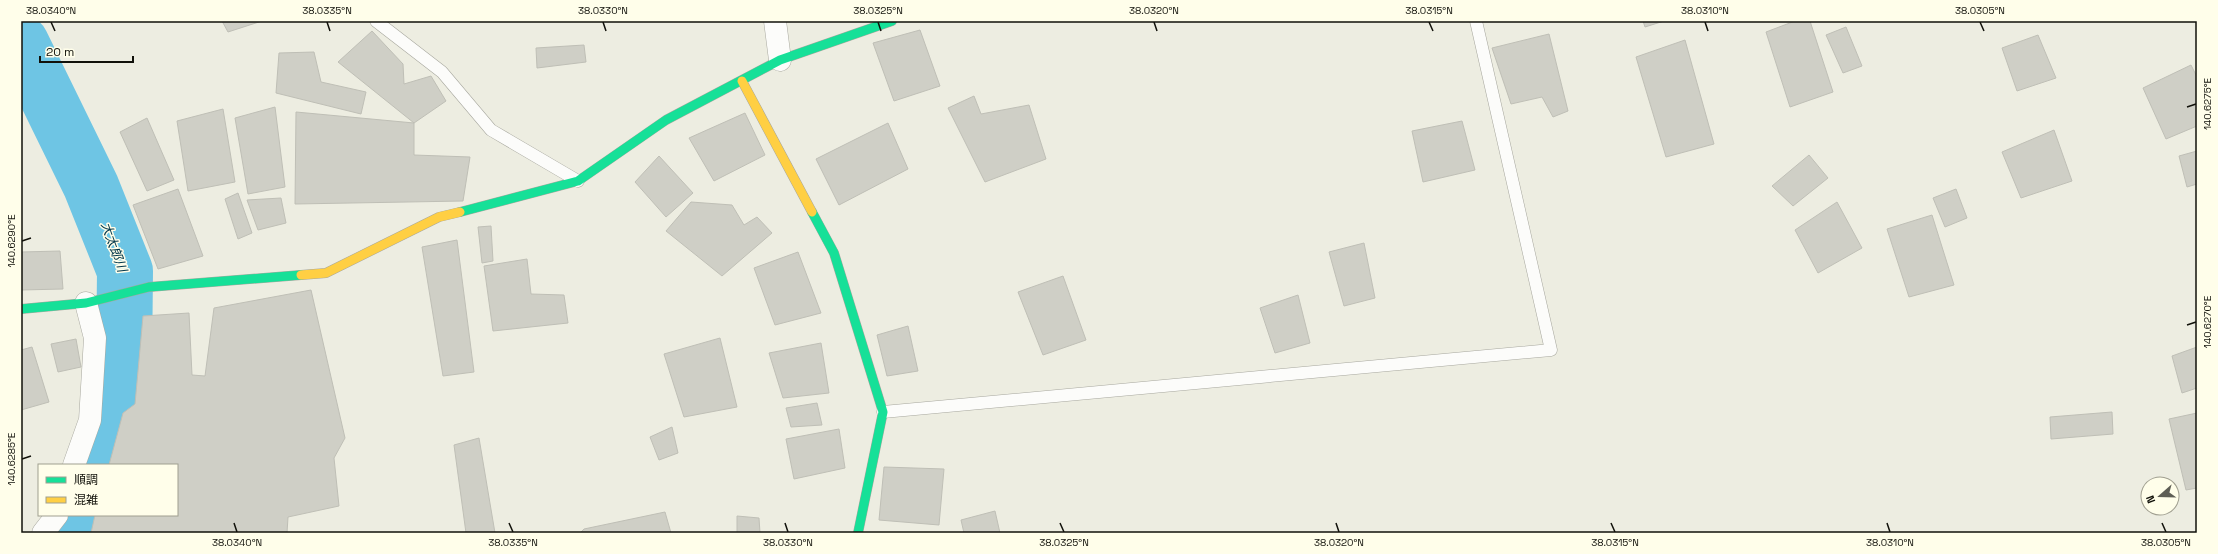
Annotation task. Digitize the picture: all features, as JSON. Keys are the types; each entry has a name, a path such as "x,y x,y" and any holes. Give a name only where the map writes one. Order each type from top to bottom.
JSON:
{"street":[{"path":"775,21 780,60"},
{"path":"21,309 91,301 149,287 326,273 439,217 578,181 666,120 780,60 892,21"},
{"path":"742,81 834,253 883,412 858,533"},
{"path":"74,464 90,420 95,338 91,301"},
{"path":"43,533 56,516"}],"lane":[{"path":"376,21 442,72 491,130 578,181"},
{"path":"883,412 1551,350 1476,21"}],"building":[{"path":"222,21 262,21 228,32"},
{"path":"1643,21 1664,21 1645,27"},
{"path":"1795,21 1810,21 1833,92 1790,107 1766,32"},
{"path":"1846,27 1862,66 1843,73 1826,35"},
{"path":"920,30 940,86 894,101 873,43"},
{"path":"372,31 403,64 404,84 431,76 446,101 414,123 338,62"},
{"path":"1549,34 1568,111 1553,117 1542,97 1511,104 1492,48"},
{"path":"2038,35 2056,78 2017,91 2002,48"},
{"path":"1685,40 1714,144 1666,157 1636,57"},
{"path":"584,45 586,62 537,68 536,48"},
{"path":"314,52 321,82 366,92 361,114 276,93 279,53"},
{"path":"2191,65 2197,77 2197,126 2166,139 2143,88"},
{"path":"974,96 981,114 1029,105 1046,159 985,182 948,108"},
{"path":"275,107 285,187 248,194 235,118"},
{"path":"223,109 235,182 188,191 177,121"},
{"path":"296,112 414,123 414,155 470,157 463,201 295,204"},
{"path":"745,113 765,155 714,181 689,138"},
{"path":"147,118 174,180 147,191 120,132"},
{"path":"1462,121 1475,170 1423,182 1412,131"},
{"path":"888,123 908,169 839,205 816,159"},
{"path":"2054,130 2072,181 2021,198 2002,152"},
{"path":"2197,151 2197,184 2187,187 2179,156"},
{"path":"1809,155 1828,178 1793,206 1772,186"},
{"path":"659,156 693,193 666,217 635,182"},
{"path":"178,189 203,256 158,269 133,205"},
{"path":"1956,189 1967,218 1945,227 1933,198"},
{"path":"238,193 252,233 238,239 225,199"},
{"path":"281,198 286,223 258,230 247,200"},
{"path":"691,202 732,205 744,225 757,217 772,233 722,276 666,231"},
{"path":"1837,202 1862,248 1818,273 1795,230"},
{"path":"1932,215 1954,285 1909,297 1887,229"},
{"path":"491,226 493,261 482,263 478,227"},
{"path":"457,240 474,372 443,376 422,247"},
{"path":"1364,243 1375,298 1344,306 1329,252"},
{"path":"60,251 63,289 21,290 21,252"},
{"path":"798,252 821,313 775,325 754,268"},
{"path":"527,259 531,294 564,295 568,323 493,331 484,266"},
{"path":"1063,276 1086,340 1043,355 1018,292"},
{"path":"311,290 345,438 334,458 339,506 288,517 287,533 91,533 95,516 178,516 178,464 109,464 123,413 135,404 143,316 189,313 192,375 205,376 214,308"},
{"path":"1298,295 1310,343 1275,353 1260,308"},
{"path":"908,326 918,371 887,376 877,335"},
{"path":"720,338 737,407 684,417 664,354"},
{"path":"76,339 81,367 58,372 51,344"},
{"path":"821,343 829,393 783,398 769,353"},
{"path":"32,347 49,402 21,410 21,350"},
{"path":"2197,347 2197,388 2182,393 2172,356"},
{"path":"817,403 822,425 791,427 786,408"},
{"path":"2112,412 2113,434 2051,439 2050,417"},
{"path":"2197,413 2197,488 2186,490 2169,419"},
{"path":"672,427 678,453 659,460 650,437"},
{"path":"839,429 845,468 794,479 786,439"},
{"path":"479,438 495,533 466,533 454,445"},
{"path":"884,467 944,469 939,525 879,520"},
{"path":"995,511 1000,533 964,533 961,520"},
{"path":"665,512 671,533 580,533 584,529"},
{"path":"737,516 759,518 760,533 737,533"}],"waterway":[{"name":"大太郎川","path":"21,43 91,186 125,271 124,366 96,464"},
{"name":"大太郎川","path":"76,533 81,516"}],"traffic: fast":[{"path":"460,212 578,181 666,120 780,60 892,21"},
{"path":"812,212 834,253 883,412 858,533"},
{"path":"21,309 86,303 149,287 301,275"}],"traffic: slow":[{"path":"742,81 812,212"},
{"path":"301,275 326,273 439,217 460,212"}]}
